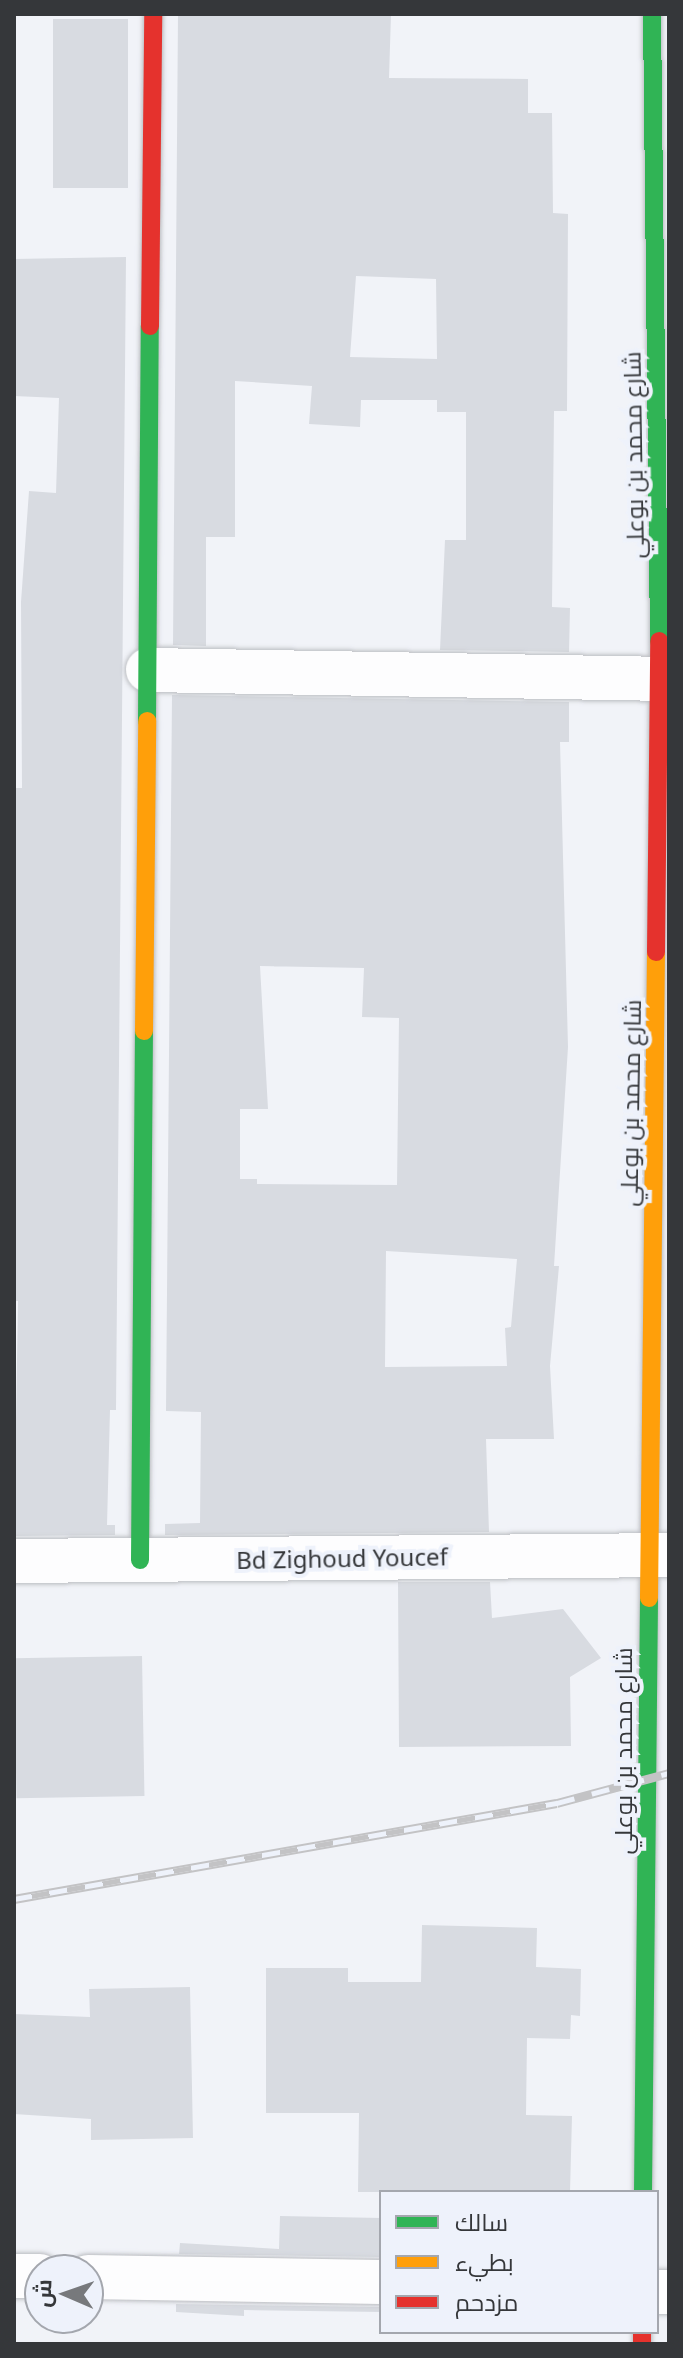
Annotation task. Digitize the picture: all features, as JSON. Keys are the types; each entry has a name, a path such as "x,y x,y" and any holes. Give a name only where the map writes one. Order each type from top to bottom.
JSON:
{"main road":[{"path":"140,1560 153,14"},
{"name":"شارع محمد بن بوعلي","path":"643,2190 659,1555 664,679 652,14"}],"street":[{"path":"148,670 664,679"},
{"name":"Bd Zighoud Youcef","path":"14,1561 659,1555"},
{"path":"104,2277 379,2282"}],"building":[{"path":"178,14 391,14 389,78 528,79 528,113 552,113 553,213 568,214 567,411 554,411 552,607 570,608 569,652 440,650 445,540 466,540 466,412 437,412 437,400 361,400 360,427 309,424 312,386 235,381 235,537 206,537 206,646 173,645","holes":["356,276 436,279 437,359 350,357"]},
{"path":"53,19 128,19 128,188 53,188"},
{"path":"126,257 116,1410 110,1410 107,1525 115,1525 115,1535 14,1536 18,1301 14,1301 14,788 22,788 21,602 29,491 56,493 59,398 14,396 14,259"},
{"path":"172,695 569,702 569,742 560,742 568,1047 554,1266 559,1266 550,1366 554,1439 486,1439 489,1532 165,1535 165,1524 200,1523 201,1412 166,1411","holes":["260,966 364,968 362,1017 399,1018 397,1185 257,1184 257,1179 240,1179 240,1109 268,1109","386,1251 517,1259 511,1327 505,1328 507,1366 385,1367"]},
{"path":"398,1582 490,1582 492,1618 563,1609 601,1658 570,1677 571,1746 399,1747"},
{"path":"142,1656 144,1796 16,1798 14,1658"},
{"path":"422,1925 537,1928 536,1967 581,1969 580,2016 571,2015 570,2039 527,2038 526,2115 572,2116 570,2190 358,2192 359,2113 266,2113 266,1968 348,1968 348,1982 421,1982"},
{"path":"190,1987 193,2138 91,2140 91,2119 14,2114 14,2014 90,2017 89,1989"},
{"path":"280,2216 379,2218 379,2257 179,2254 180,2243 279,2249"},
{"path":"176,2304 379,2307 379,2312 244,2310 244,2316 176,2312"}],"railway":[{"path":"14,1899 557,1803 669,1773"}],"traffic: fast":[{"path":"652,14 659,641"},
{"path":"147,721 150,326"},
{"path":"140,1560 144,1031"},
{"path":"643,2190 649,1598"}],"traffic: slow":[{"path":"144,1031 147,721"},
{"path":"649,1598 656,952"}],"traffic: jam":[{"path":"150,326 153,14"},
{"path":"656,952 659,641"},
{"path":"642,2334 642,2344"}]}
